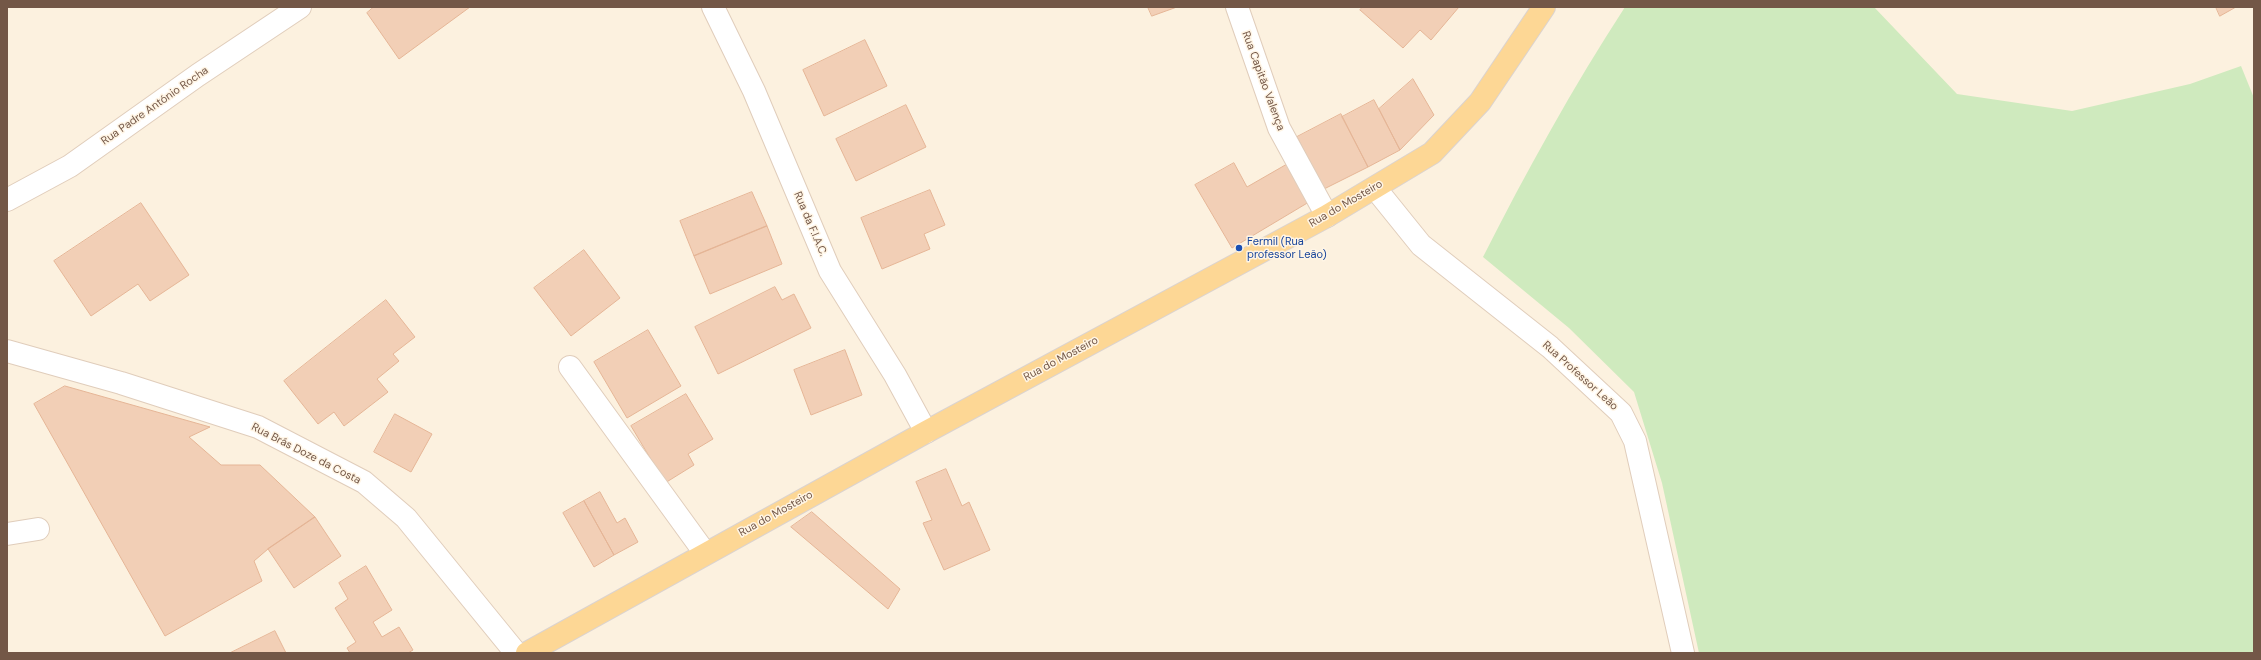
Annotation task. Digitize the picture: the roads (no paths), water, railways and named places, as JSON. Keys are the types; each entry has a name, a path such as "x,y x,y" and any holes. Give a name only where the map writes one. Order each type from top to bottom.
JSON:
{"main road":[{"name":"Rua do Mosteiro","path":"527,653 705,553 926,432 1327,216 1432,153 1480,102 1544,7"}],"street":[{"name":"Rua Padre António Rocha","path":"7,200 70,166 198,75 300,7"},
{"name":"Rua da F.I.A.C.","path":"713,7 754,91 830,271 895,375 926,432"},
{"name":"Rua Capitão Valença","path":"1237,7 1279,128 1327,216"},
{"name":"Rua Professor Leão","path":"1375,188 1421,245 1550,347 1621,413 1635,441 1683,653"},
{"name":"Rua Brás Doze da Costa","path":"7,351 121,383 258,427 364,482 406,518 516,653"},
{"path":"570,367 705,553"},
{"path":"7,534 38,529"}],"place":[{"name":"Fermil (Rua professor Leão)","path":"1239,248"}]}
